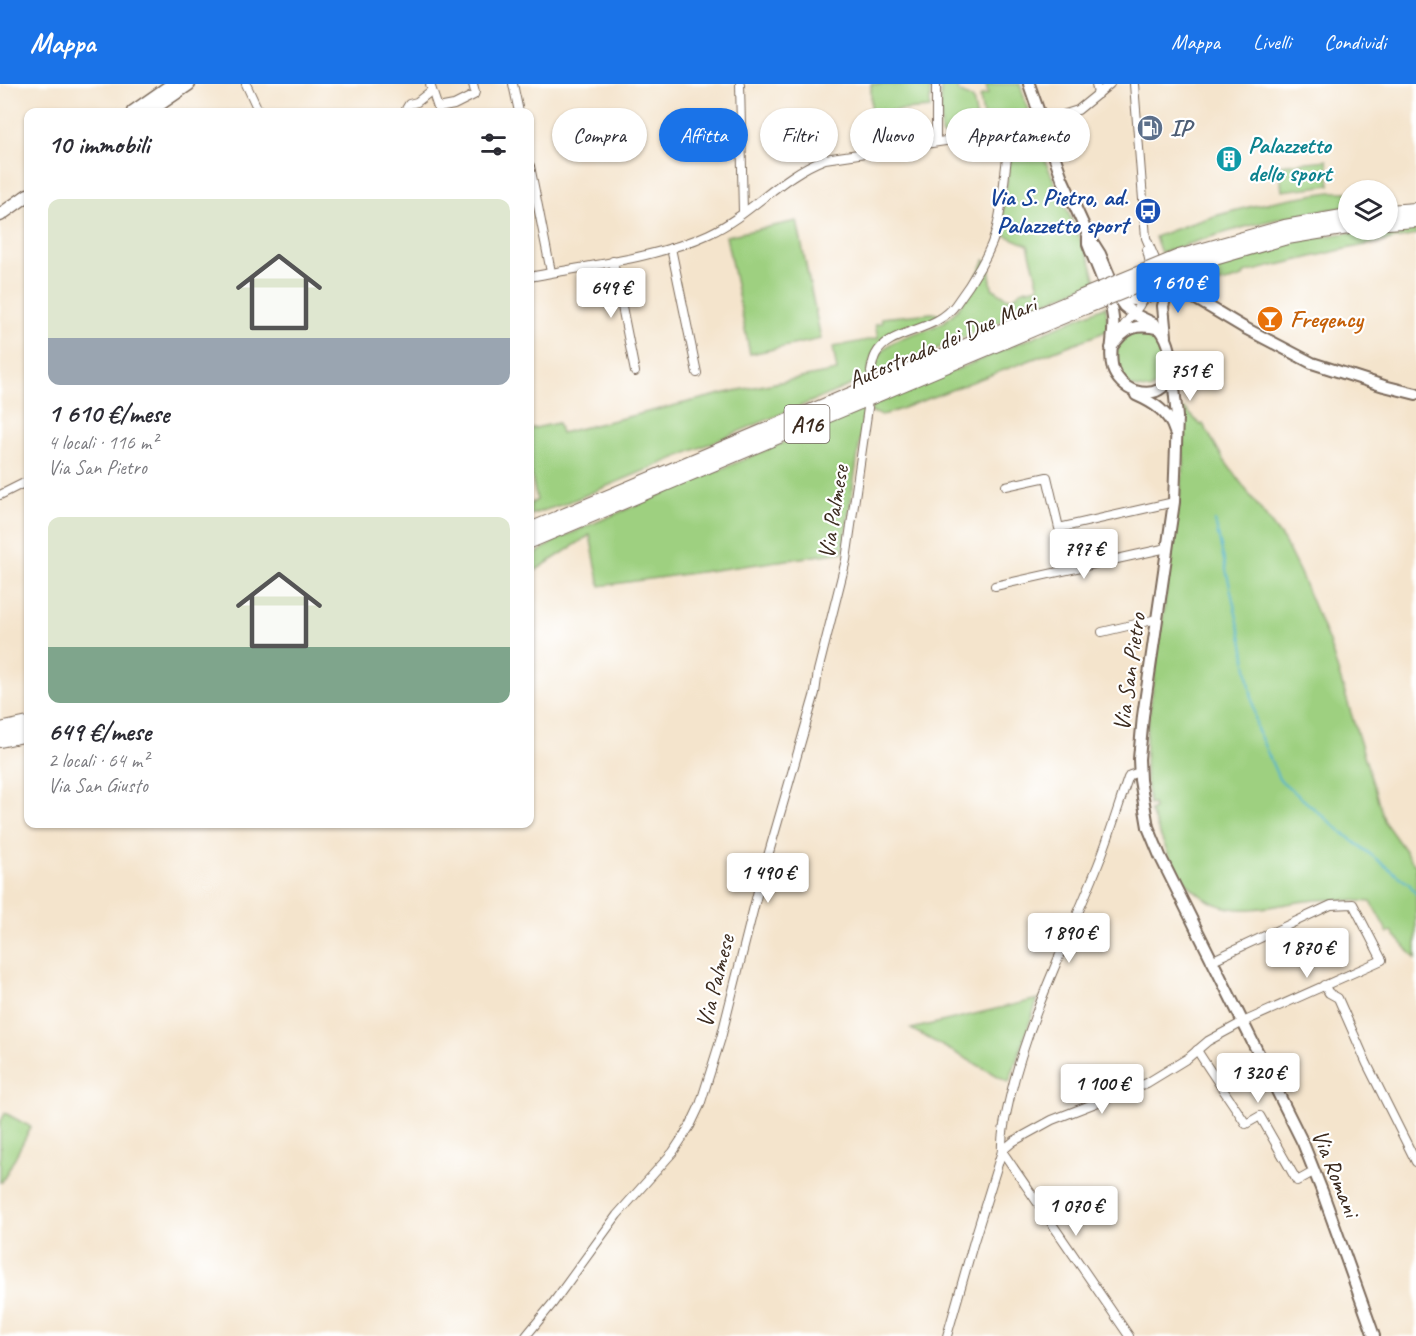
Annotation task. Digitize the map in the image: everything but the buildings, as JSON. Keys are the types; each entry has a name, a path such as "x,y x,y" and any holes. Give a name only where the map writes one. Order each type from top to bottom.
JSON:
{"highway":[{"path":"1398,211 1416,210"},
{"name":"Autostrada dei Due Mari","path":"534,539 1083,302 1161,264 1208,248 1285,228 1338,218"},
{"path":"1398,221 1416,220"},
{"name":"Autostrada dei Due Mari","path":"534,528 1083,302 1211,258 1287,237 1338,228"},
{"path":"0,730 24,725"},
{"path":"0,740 24,735"}],"main road":[{"path":"139,108 173,84"},
{"path":"154,108 189,84"},
{"path":"0,205 24,189"},
{"path":"0,215 24,198"}],"street":[{"path":"246,84 257,108"},
{"path":"407,108 409,104 417,102 430,87 438,108 454,105 474,95 472,84"},
{"path":"513,84 518,108"},
{"path":"740,84 743,212"},
{"path":"936,84 936,142"},
{"path":"1029,84 1037,108"},
{"path":"1096,84 1098,94"},
{"path":"1080,108 1110,84"},
{"path":"1112,348 1122,328 1134,314 1152,283 1153,277 1143,214 1134,84"},
{"path":"534,276 671,248 711,234 788,178 808,165 825,159 946,141"},
{"path":"871,372 875,354 886,342 937,322 956,305 997,229 1007,162"},
{"path":"1056,162 1119,299 1134,314 1156,324 1163,333"},
{"path":"534,186 551,272"},
{"path":"1088,235 1088,244 1111,306 1114,327 1113,367 1116,375 1122,384 1156,405 1170,420 1176,435"},
{"path":"1132,391 1151,392 1160,389 1170,377 1172,368 1163,333 1164,306 1168,289 1147,243"},
{"path":"671,248 697,373"},
{"path":"613,261 635,372"},
{"path":"1119,299 1127,301 1143,298 1168,289 1184,291 1243,327 1312,363 1416,394"},
{"path":"1120,334 1141,326 1163,333"},
{"name":"Via San Pietro","path":"1143,803 1140,772 1143,716 1174,502 1177,417 1172,368"},
{"name":"Via Palmese","path":"526,1336 617,1215 673,1152 690,1126 700,1104 721,1038 759,887 815,693 818,671 846,560 868,408"},
{"path":"1006,486 1047,477 1059,528 1174,502"},
{"path":"0,495 24,484"},
{"path":"995,586 1167,548"},
{"path":"1102,632 1157,619"},
{"path":"947,1336 1002,1152 1006,1114 1025,1042 1098,864 1128,778 1140,772"},
{"name":"Via Romani","path":"1143,803 1148,827 1160,856 1315,1171 1374,1336"},
{"path":"1002,1152 1014,1142 1052,1120 1147,1083 1188,1058 1208,1041 1243,1022 1382,960 1353,904 1331,905 1211,961"},
{"path":"1323,985 1329,993 1338,998 1366,1064 1416,1162"},
{"path":"1197,1050 1246,1124 1260,1116 1297,1181 1315,1171"},
{"path":"1002,1152 1129,1336"}],"green space":[{"path":"871,84 930,84 930,108 871,108"},
{"path":"941,84 956,84 959,92 973,99 975,108 946,108 946,136 941,134"},
{"path":"986,84 1020,84 1027,108 982,108 980,98 988,94"},
{"path":"1327,160 1330,185 1282,191 1279,165"},
{"path":"1010,162 1046,162 1090,261 1096,281 875,375 877,360 893,342 940,324 951,316 966,297 985,260 989,267 992,288 1006,297 1012,298 1023,290 1039,287 1028,245 1000,233"},
{"path":"1338,192 1338,208 1254,225 1161,253 1155,237 1198,221 1286,199"},
{"path":"797,221 821,339 750,354 726,236"},
{"path":"1416,226 1416,235 1398,239 1398,228"},
{"path":"1338,234 1338,240 1391,240 1244,273 1243,277 1222,283 1188,287 1170,277 1249,252"},
{"path":"1106,306 1108,330 1102,333 890,413 882,415 871,412 871,406"},
{"path":"932,313 942,315 883,341 871,358 868,378 564,504 534,514 534,502 537,500 534,487 534,428 558,423 561,433 734,391 837,371 833,347 878,338 875,324 882,323 881,318"},
{"path":"1136,330 1155,335 1164,344 1166,351 1165,378 1150,390 1131,386 1122,377 1117,364 1119,343"},
{"path":"865,408 843,552 600,586 590,535 534,571 534,555 555,541"},
{"path":"1185,409 1201,425 1203,424 1224,460 1284,541 1329,642 1385,823 1416,866 1416,959 1392,932 1388,933 1371,902 1323,899 1261,908 1228,908 1212,903 1197,893 1177,870 1164,845 1150,811 1154,809 1153,804 1149,805 1145,770 1146,737 1184,464 1180,410"},
{"path":"1038,999 1009,1082 911,1029"},
{"path":"5,1113 31,1127 0,1182 0,1123"}],"waterway":[{"path":"1215,521 1243,644 1257,729 1279,779 1344,834 1410,885 1416,894"}],"place":[{"name":"IP","path":"1150,128"},
{"name":"Palazzetto dello sport","path":"1229,159"},
{"name":"Via S. Pietro, ad. Palazzetto sport","path":"1148,211"},
{"name":"Freqency","path":"1270,319"}]}
